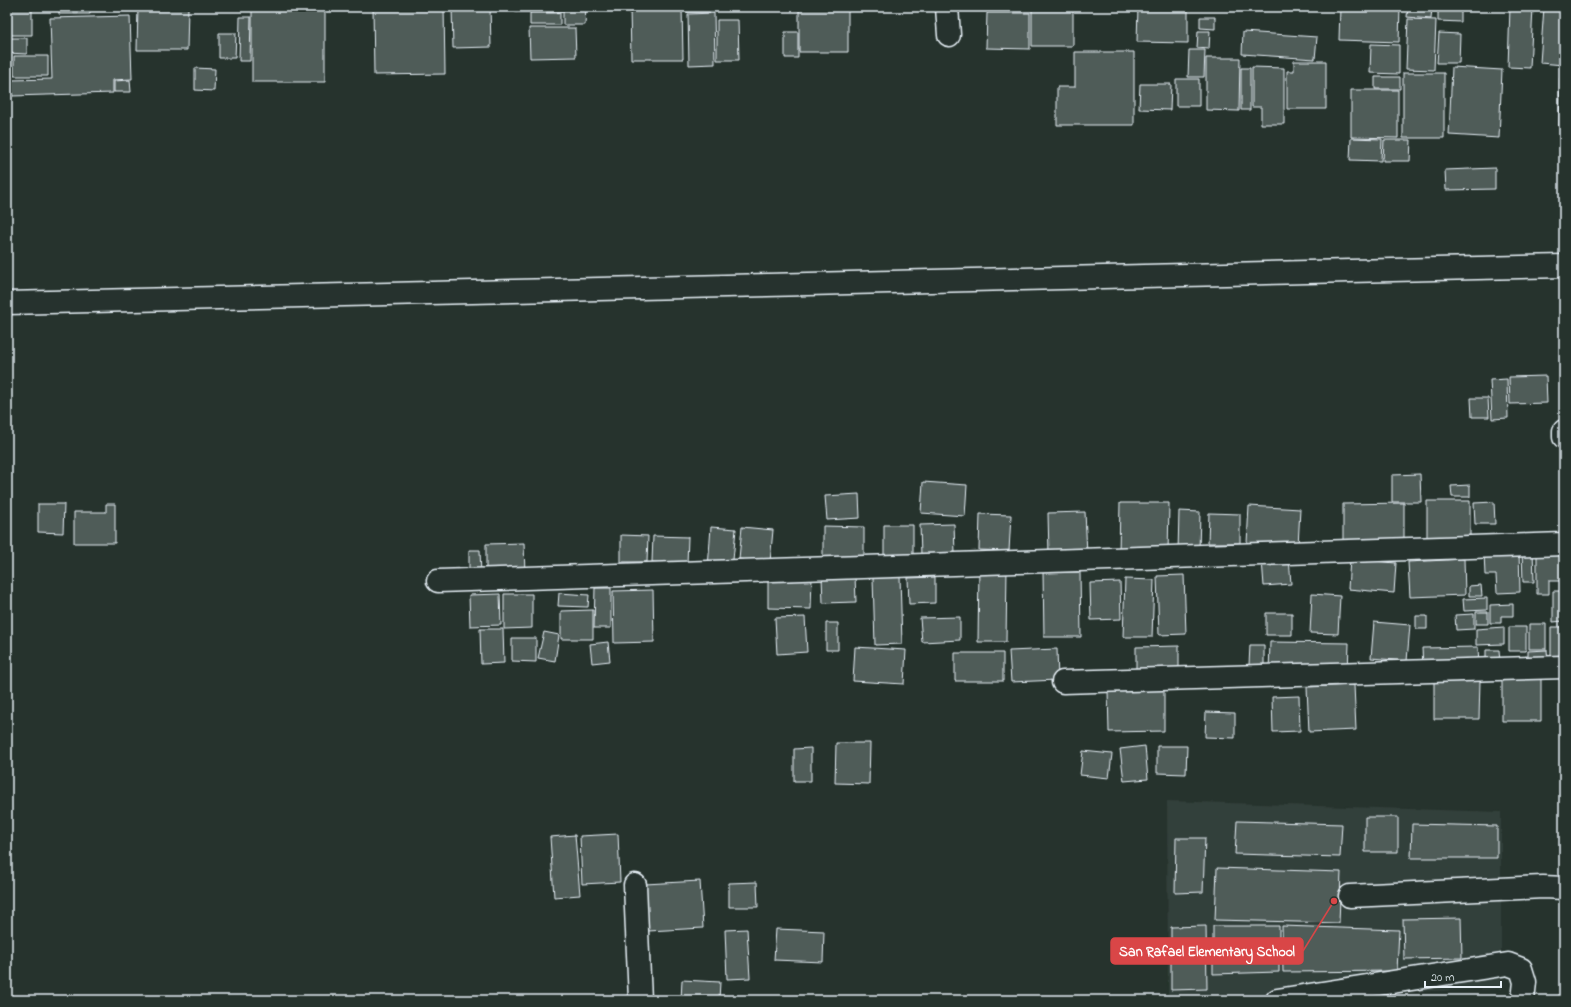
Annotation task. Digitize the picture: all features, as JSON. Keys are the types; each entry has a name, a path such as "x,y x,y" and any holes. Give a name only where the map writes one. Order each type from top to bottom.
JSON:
{"street":[{"path":"947,7 949,35"},
{"path":"7,303 1564,266"},
{"path":"1564,431 1564,437"},
{"path":"438,581 1564,544"},
{"path":"1063,682 1564,667"},
{"path":"635,885 640,1000"},
{"path":"1350,896 1543,887 1564,888"},
{"path":"1277,1000 1508,964 1521,969 1525,982 1523,1000"}],"shaded area":[{"path":"1167,801 1501,812 1501,989 1168,999"}],"building":[{"path":"7,7 32,7 32,35 7,35"},
{"path":"59,7 90,7 90,14 59,14"},
{"path":"138,7 188,7 187,50 137,50"},
{"path":"373,7 444,7 445,74 374,75"},
{"path":"452,7 490,7 491,47 453,48"},
{"path":"516,7 562,7 562,12 516,12"},
{"path":"563,7 586,7 585,25 563,25"},
{"path":"630,7 682,7 683,59 631,59"},
{"path":"687,7 714,7 714,12 687,12"},
{"path":"716,7 740,7 740,9 716,9"},
{"path":"799,7 848,7 848,52 799,52"},
{"path":"964,7 998,7 998,10 964,9"},
{"path":"1000,7 1018,7 1018,9 1000,9"},
{"path":"1032,7 1073,7 1073,46 1032,46"},
{"path":"1138,7 1188,7 1188,43 1137,42"},
{"path":"1340,7 1400,7 1399,42 1339,40"},
{"path":"1408,7 1432,7 1431,19 1407,17"},
{"path":"1438,7 1461,7 1461,22 1438,21"},
{"path":"1510,7 1533,7 1530,68 1508,67"},
{"path":"1544,7 1564,7 1564,65 1540,63"},
{"path":"252,8 325,8 325,82 252,82"},
{"path":"530,13 560,13 560,25 530,25"},
{"path":"714,13 715,64 689,65 688,14"},
{"path":"987,13 1030,13 1030,49 986,48"},
{"path":"130,16 132,79 113,80 113,93 12,96 12,80 52,79 50,18"},
{"path":"240,17 251,17 250,61 239,61"},
{"path":"1200,17 1215,17 1215,29 1200,28"},
{"path":"1408,19 1436,20 1434,70 1406,69"},
{"path":"717,20 738,20 739,60 717,60"},
{"path":"529,28 575,28 576,57 530,58"},
{"path":"1198,31 1210,31 1209,49 1197,48"},
{"path":"785,32 798,32 798,58 785,58"},
{"path":"1243,32 1317,37 1315,59 1242,54"},
{"path":"219,33 236,33 235,58 219,58"},
{"path":"1439,33 1460,34 1459,63 1437,63"},
{"path":"7,38 27,38 27,54 7,53"},
{"path":"1371,44 1399,45 1399,74 1370,73"},
{"path":"1189,50 1205,50 1204,77 1188,77"},
{"path":"1075,52 1134,52 1134,125 1057,125 1057,87 1075,87"},
{"path":"14,56 48,56 48,76 14,76"},
{"path":"1206,58 1240,58 1239,111 1206,110"},
{"path":"1294,61 1326,61 1326,109 1287,109 1287,71 1294,71"},
{"path":"1252,67 1284,68 1284,124 1261,124 1261,107 1252,107"},
{"path":"1452,67 1502,70 1499,138 1449,135"},
{"path":"195,68 215,69 214,91 195,90"},
{"path":"1241,68 1250,68 1250,110 1241,110"},
{"path":"1403,73 1444,73 1444,138 1403,138"},
{"path":"1375,77 1400,77 1400,89 1375,89"},
{"path":"1560,78 1564,78 1564,126 1559,126"},
{"path":"1176,79 1199,79 1199,106 1176,106"},
{"path":"130,80 131,92 114,92 114,81"},
{"path":"1140,84 1171,84 1170,110 1139,109"},
{"path":"1351,90 1398,90 1398,138 1351,137"},
{"path":"1351,138 1382,139 1381,161 1350,160"},
{"path":"1384,140 1411,140 1410,161 1383,161"},
{"path":"1495,168 1495,189 1446,190 1445,170"},
{"path":"1546,376 1547,403 1510,404 1509,377"},
{"path":"1507,379 1508,418 1492,419 1490,380"},
{"path":"1471,398 1488,398 1489,417 1472,417"},
{"path":"1420,474 1421,502 1392,502 1392,475"},
{"path":"923,482 967,485 965,516 921,513"},
{"path":"1470,485 1470,497 1452,497 1451,486"},
{"path":"859,494 860,518 827,520 825,496"},
{"path":"1427,501 1470,501 1470,538 1427,539"},
{"path":"1494,502 1495,524 1475,524 1474,503"},
{"path":"1120,503 1169,503 1168,554 1119,553"},
{"path":"1404,503 1404,542 1343,542 1343,504"},
{"path":"38,504 64,504 63,533 38,532"},
{"path":"106,504 115,504 115,543 74,543 74,512 106,512"},
{"path":"1249,506 1300,509 1298,546 1247,543"},
{"path":"1179,511 1200,512 1199,552 1178,552"},
{"path":"1085,512 1087,554 1049,555 1048,513"},
{"path":"1209,513 1240,514 1240,543 1208,543"},
{"path":"980,514 1011,515 1009,551 979,550"},
{"path":"954,524 955,554 921,555 920,525"},
{"path":"884,525 913,525 913,560 884,560"},
{"path":"823,526 864,527 864,564 823,563"},
{"path":"711,527 736,529 732,570 708,568"},
{"path":"742,527 773,530 770,562 739,559"},
{"path":"621,535 648,536 647,562 621,562"},
{"path":"653,536 688,537 687,564 652,562"},
{"path":"524,543 525,575 486,575 486,544"},
{"path":"1564,548 1564,581 1549,581 1549,594 1537,594 1537,552"},
{"path":"469,550 480,550 481,575 469,575"},
{"path":"1533,550 1534,582 1523,582 1522,551"},
{"path":"1519,551 1520,592 1497,593 1496,575 1485,575 1484,552"},
{"path":"1289,558 1291,584 1264,586 1262,560"},
{"path":"1350,559 1396,563 1394,593 1348,589"},
{"path":"1464,559 1465,595 1410,597 1408,562"},
{"path":"979,567 1007,567 1006,642 978,642"},
{"path":"1043,572 1080,572 1081,637 1044,637"},
{"path":"1184,575 1186,634 1159,635 1157,576"},
{"path":"855,576 856,602 823,603 822,577"},
{"path":"768,577 812,577 811,609 768,608"},
{"path":"900,577 902,644 875,645 873,578"},
{"path":"935,577 935,603 909,604 908,578"},
{"path":"1125,579 1154,580 1152,637 1123,637"},
{"path":"1120,582 1121,619 1091,620 1090,583"},
{"path":"1481,585 1482,596 1469,596 1469,586"},
{"path":"595,588 611,588 611,628 594,628"},
{"path":"653,590 654,642 614,643 613,591"},
{"path":"1553,591 1564,591 1564,621 1553,622"},
{"path":"559,593 589,595 588,607 558,606"},
{"path":"500,594 501,625 470,626 469,595"},
{"path":"504,594 532,594 532,628 504,629"},
{"path":"1312,594 1340,596 1338,634 1310,633"},
{"path":"1487,598 1487,610 1464,611 1463,599"},
{"path":"1513,604 1513,616 1501,616 1501,623 1490,623 1490,605"},
{"path":"593,610 593,639 561,639 561,611"},
{"path":"1476,612 1488,612 1488,624 1476,624"},
{"path":"1266,613 1292,613 1292,635 1266,635"},
{"path":"1474,614 1474,629 1456,630 1455,615"},
{"path":"1416,616 1427,616 1427,629 1416,629"},
{"path":"805,617 807,652 777,654 775,618"},
{"path":"960,617 960,640 922,642 920,618"},
{"path":"1374,622 1410,625 1407,661 1371,658"},
{"path":"826,623 838,623 838,650 826,650"},
{"path":"1529,624 1546,624 1546,649 1529,649"},
{"path":"1504,627 1504,644 1476,645 1476,629"},
{"path":"1509,627 1526,627 1526,651 1509,651"},
{"path":"1551,627 1564,627 1564,662 1551,662"},
{"path":"480,629 503,629 504,663 481,664"},
{"path":"544,632 559,635 555,661 538,658"},
{"path":"512,638 536,638 536,662 512,661"},
{"path":"608,642 610,661 592,663 590,644"},
{"path":"1270,642 1349,643 1348,673 1269,672"},
{"path":"1250,645 1264,645 1264,666 1249,665"},
{"path":"1179,646 1179,671 1136,672 1136,647"},
{"path":"855,647 906,650 904,684 853,681"},
{"path":"1478,647 1479,666 1423,667 1422,648"},
{"path":"1057,649 1058,680 1011,682 1009,651"},
{"path":"1486,650 1499,650 1500,662 1486,662"},
{"path":"1547,650 1548,664 1528,665 1528,651"},
{"path":"955,653 1003,653 1003,681 955,681"},
{"path":"1502,676 1541,676 1541,721 1502,721"},
{"path":"1434,680 1480,680 1479,719 1434,719"},
{"path":"1354,685 1356,730 1309,732 1307,687"},
{"path":"1108,690 1164,690 1164,731 1109,732"},
{"path":"1299,696 1300,731 1273,732 1272,697"},
{"path":"1206,712 1235,713 1235,738 1205,737"},
{"path":"836,743 870,743 869,784 835,783"},
{"path":"1145,746 1148,779 1124,781 1120,749"},
{"path":"1157,746 1187,746 1186,774 1157,773"},
{"path":"811,748 811,781 794,781 794,749"},
{"path":"1083,751 1112,754 1109,778 1080,775"},
{"path":"1365,817 1398,817 1398,852 1365,852"},
{"path":"1237,821 1342,824 1340,857 1235,854"},
{"path":"1412,824 1497,826 1497,858 1411,858"},
{"path":"618,834 620,882 582,884 580,836"},
{"path":"575,835 580,895 554,897 550,837"},
{"path":"1176,838 1205,838 1203,892 1175,893"},
{"path":"1217,868 1341,872 1339,923 1215,920"},
{"path":"700,881 703,928 648,931 645,884"},
{"path":"757,882 758,907 729,907 729,883"},
{"path":"1461,918 1462,958 1404,959 1403,919"},
{"path":"1206,926 1207,989 1171,990 1171,927"},
{"path":"1213,926 1279,926 1279,972 1213,974"},
{"path":"1282,926 1399,930 1397,971 1283,972"},
{"path":"747,929 750,978 727,979 725,930"},
{"path":"776,929 824,931 823,962 774,960"},
{"path":"682,980 720,982 719,1000 681,1000"},
{"path":"1498,999 1498,1000 1469,1000"}],"place":[{"name":"San Rafael Elementary School","path":"1334,901"}]}
